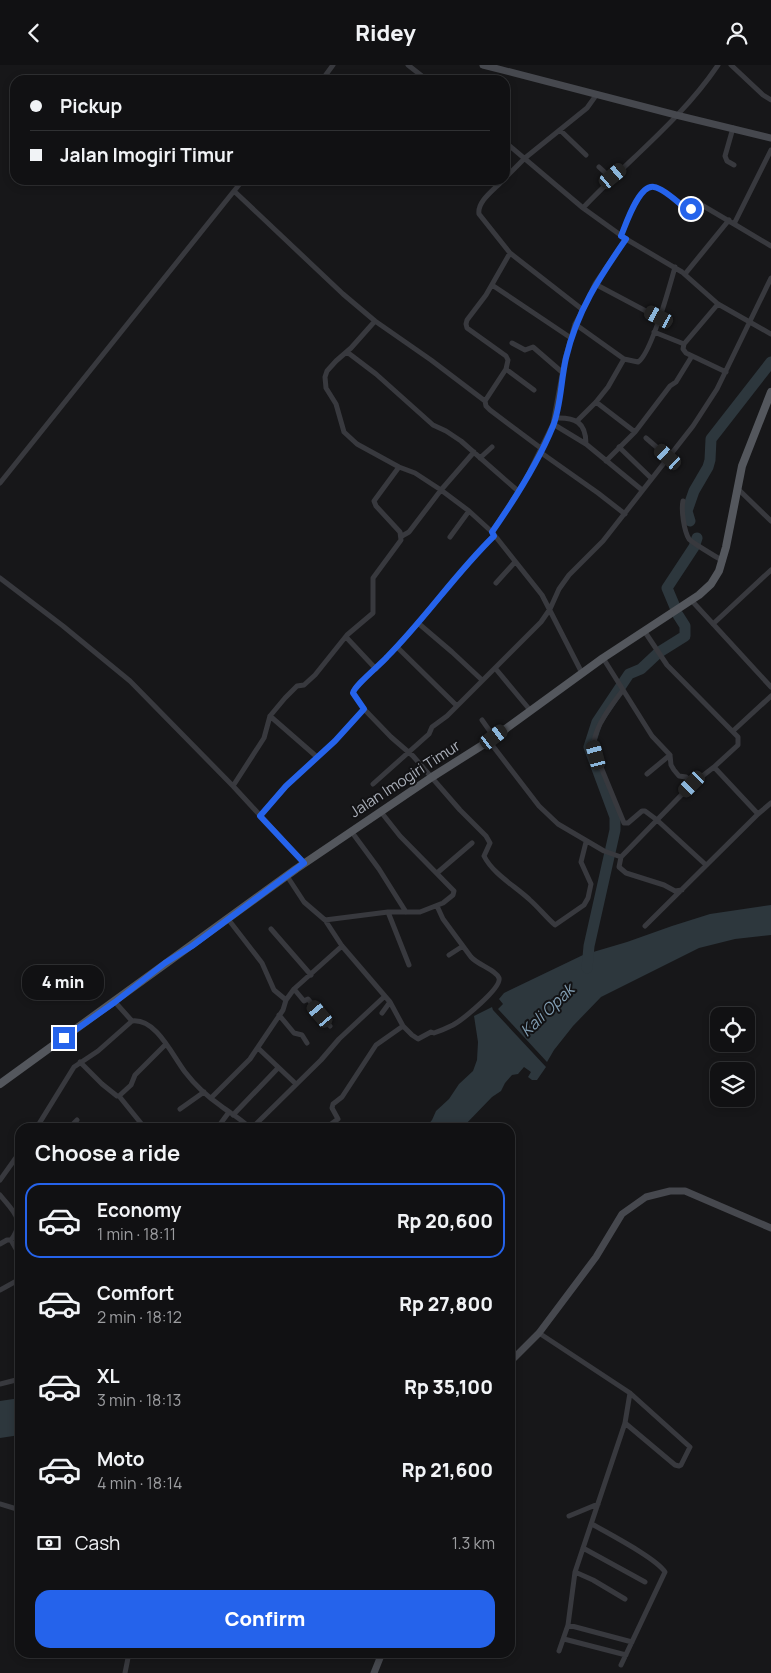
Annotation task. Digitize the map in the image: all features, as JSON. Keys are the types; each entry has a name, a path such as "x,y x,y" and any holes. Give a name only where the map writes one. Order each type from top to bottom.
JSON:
{"main road":[{"name":"Jalan Imogiri Timur","path":"0,1084 304,863 492,739 603,658 692,601 711,584 723,561 742,466 771,392"}],"street":[{"path":"408,65 421,75"},
{"path":"482,65 771,138"},
{"path":"583,208 676,115 718,65"},
{"path":"731,65 771,100"},
{"path":"510,173 525,158 587,108 597,95"},
{"path":"733,128 725,156 727,161 734,165"},
{"path":"560,130 586,155"},
{"path":"510,146 583,208 623,237 675,267 718,304 771,334"},
{"path":"734,224 771,151"},
{"path":"598,167 611,178"},
{"path":"0,483 239,185"},
{"path":"498,185 481,203 478,210 479,214 510,253 583,310"},
{"path":"586,842 581,862 592,884 588,898 584,905 556,925 486,860 484,856 490,843 488,839 432,777 364,709 353,691 397,647 493,534 541,451 554,424 563,373 575,324 595,284 623,237 639,197 646,188 653,186 660,189 686,209 691,209 700,204 771,246"},
{"path":"234,191 343,294 375,321 485,401 486,406 490,410 625,514"},
{"path":"685,275 728,220"},
{"path":"485,401 506,369 508,360 506,356 467,328 466,324 486,295 510,253"},
{"path":"575,324 624,359 634,362 642,360 654,332 675,267"},
{"path":"373,784 428,734 432,727 447,715 533,631 550,609 559,589 569,575 603,541 693,426 717,389 771,279"},
{"path":"595,284 659,317"},
{"path":"492,285 571,338"},
{"path":"718,304 684,345 684,351 726,372"},
{"path":"375,321 328,371 325,383 326,388 336,404 344,432 357,444 399,467 415,473 441,490 469,511 493,534 542,595 582,673"},
{"path":"654,332 684,345"},
{"path":"512,343 525,350 532,347 563,373"},
{"path":"347,352 433,425 446,431 474,452 518,491"},
{"path":"606,461 635,432 670,386 676,382 692,356"},
{"path":"577,421 608,387 624,359"},
{"path":"506,369 534,390"},
{"path":"596,402 635,432"},
{"path":"555,418 570,418 577,421 584,429 586,444"},
{"path":"554,424 586,444 642,490"},
{"path":"646,438 668,457"},
{"path":"480,458 492,447"},
{"path":"620,447 651,478"},
{"path":"233,786 264,738 270,716 294,688 304,685 315,675 346,637 373,613 373,578 401,541 402,536 409,532 441,490 474,452"},
{"path":"399,467 375,498 374,504 402,536"},
{"path":"737,487 771,521"},
{"path":"683,501 684,523 689,539 723,561"},
{"path":"450,537 469,511"},
{"path":"496,583 515,562"},
{"path":"713,624 771,570"},
{"path":"0,578 63,626 130,681 233,786 304,863"},
{"path":"692,601 771,687"},
{"path":"418,623 482,680"},
{"path":"645,631 667,665 738,737 738,745 692,784 619,856 619,867 626,873 664,885 674,891 682,890"},
{"path":"346,637 376,669"},
{"path":"397,647 456,705"},
{"path":"603,658 652,736 670,755 671,765 674,770 679,776 686,777 692,784"},
{"path":"494,668 530,710"},
{"path":"622,688 595,737 594,745 596,755 624,823 628,823 642,811 645,811 706,865"},
{"path":"733,731 771,696"},
{"path":"260,816 286,786 335,741 364,709"},
{"path":"270,716 317,757"},
{"path":"482,720 492,739 539,806 558,824 586,842 619,856"},
{"path":"648,774 670,755"},
{"path":"714,767 758,814"},
{"path":"645,926 771,803"},
{"path":"326,920 388,913 420,913 437,906 454,893 400,836 381,812"},
{"path":"351,831 379,869 406,912"},
{"path":"437,873 472,843"},
{"path":"287,876 304,903 326,920 342,947 390,1002 403,1027 416,1039 423,1038 428,1033 434,1033 453,1025 492,993 499,982 499,977 490,969 476,962 444,919 437,906"},
{"path":"388,913 409,965"},
{"path":"228,919 262,963 274,990 286,1000"},
{"path":"271,929 310,975"},
{"path":"449,955 464,946"},
{"path":"211,1098 250,1059 294,989 342,947"},
{"path":"294,989 304,1001 308,999 330,1026"},
{"path":"257,1123 385,996"},
{"path":"115,1002 132,1021"},
{"path":"382,1013 390,1002"},
{"path":"279,1015 294,1033 302,1035 308,1043"},
{"path":"39,1123 74,1067 98,1051 132,1021 146,1023 154,1029 185,1073 211,1098 244,1123"},
{"path":"332,1123 338,1119 332,1107 333,1104 342,1097 376,1045 403,1027"},
{"path":"119,1096 130,1085 135,1075 166,1044"},
{"path":"258,1047 296,1084"},
{"path":"80,1063 116,1096 119,1096 141,1123"},
{"path":"222,1123 278,1068"},
{"path":"180,1109 204,1092"},
{"path":"74,1123 77,1120"},
{"path":"0,1180 15,1159"},
{"path":"515,1357 539,1333 596,1257 622,1214 646,1197 670,1191 685,1191 771,1228"},
{"path":"0,1195 15,1215"},
{"path":"0,1244 11,1240 15,1234"},
{"path":"11,1240 15,1247"},
{"path":"0,1290 15,1282"},
{"path":"539,1333 630,1393 690,1447 681,1465 675,1465 625,1423"},
{"path":"0,1384 15,1380"},
{"path":"560,1651 568,1625 576,1572 625,1423 630,1393"},
{"path":"0,1503 15,1508"},
{"path":"570,1516 598,1504"},
{"path":"592,1524 661,1566 665,1572 621,1665"},
{"path":"583,1548 645,1582"},
{"path":"576,1572 626,1599"},
{"path":"568,1625 632,1642"},
{"path":"564,1639 626,1655"},
{"path":"126,1673 128,1658"},
{"path":"374,1673 380,1658"}],"water":[{"name":"Kali Opak","path":"771,905 771,935 735,939 699,948 601,997 573,1026 547,1062 498,1009 503,1004 499,999 504,993 583,955 710,914"},
{"path":"492,1007 546,1067 537,1080 532,1080 528,1077 531,1072 524,1067 518,1074 512,1075 501,1091 492,1097 467,1123 429,1123 436,1111 473,1071 477,1060 478,1042 474,1016"},
{"path":"15,1399 15,1436 0,1438 0,1401"}],"waterway":[{"path":"690,521 687,511 694,491 708,467 711,439 771,362"},
{"path":"675,607 667,588 694,547 697,538"},
{"path":"661,651 685,636 685,626 678,615"},
{"path":"587,968 589,946 615,830 615,817 589,747 597,722 629,674 641,669 657,654"}],"route":[{"path":"64,1038 304,863 260,816 286,786 335,741 364,709 353,693 355,687 376,669 409,634 466,565 494,536 492,532 525,481 554,424 565,359 575,324 595,284 626,239 621,236 639,197 646,188 653,186 660,189 686,209 691,209"}]}
